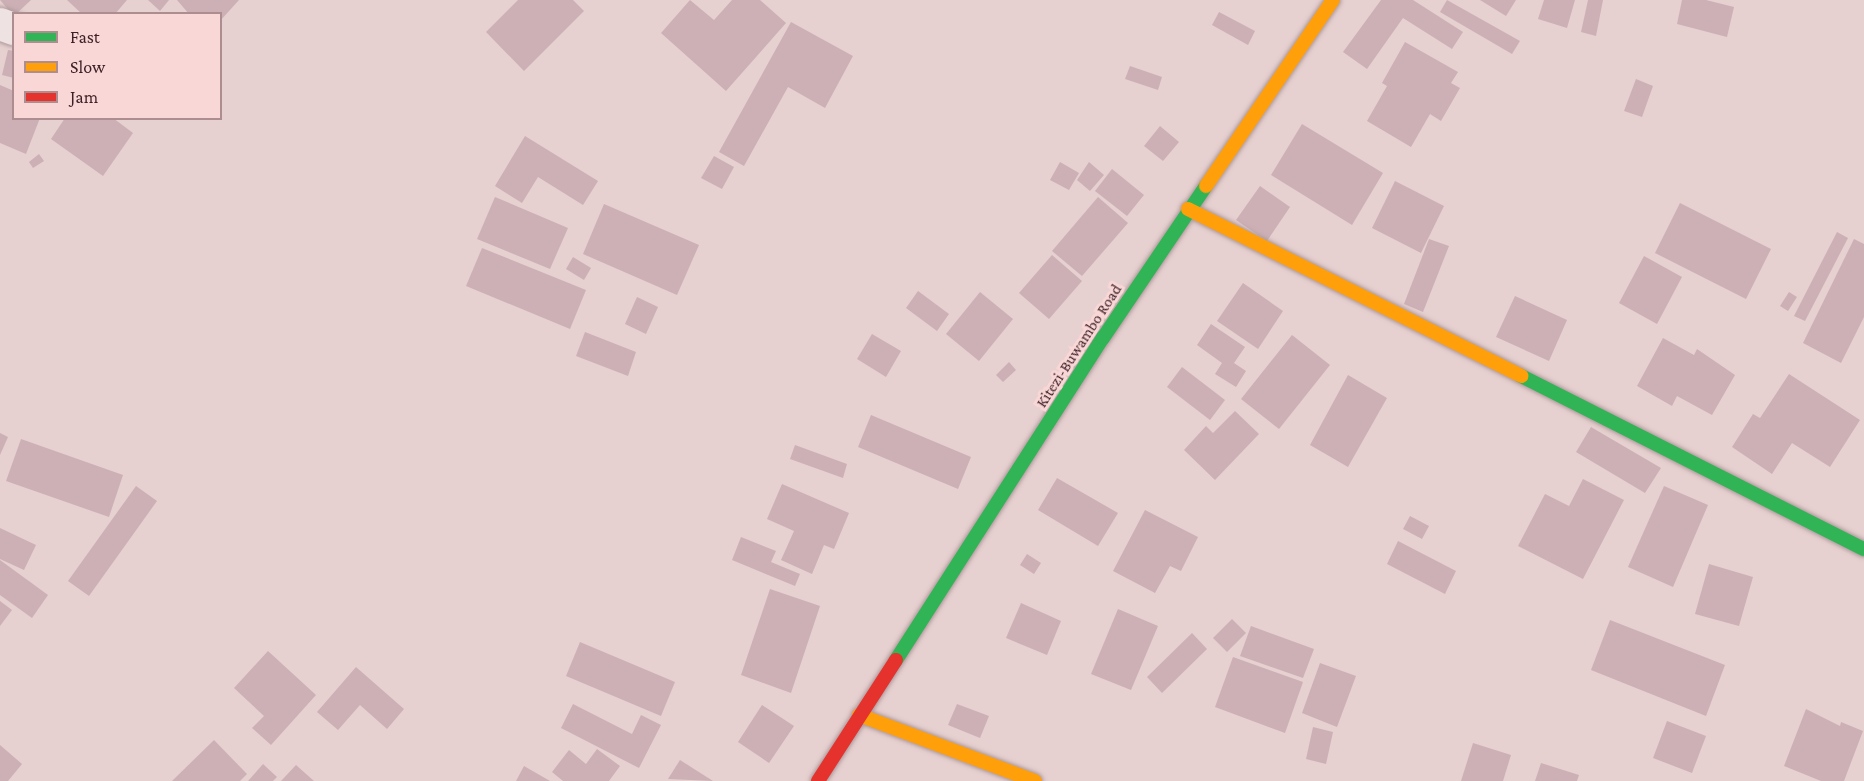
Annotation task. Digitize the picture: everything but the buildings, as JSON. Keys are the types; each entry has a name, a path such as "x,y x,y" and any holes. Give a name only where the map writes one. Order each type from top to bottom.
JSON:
{"street":[{"name":"Kitezi-Buwambo Road","path":"818,781 1188,209 1333,0"},
{"path":"1188,209 1864,549"},
{"path":"859,715 1035,781"}],"traffic: fast":[{"path":"896,660 1103,338 1206,186"},
{"path":"1521,376 1864,549"}],"traffic: slow":[{"path":"1206,186 1333,0"},
{"path":"1188,209 1521,376"},
{"path":"859,715 1035,781"}],"traffic: jam":[{"path":"818,781 896,660"}]}
